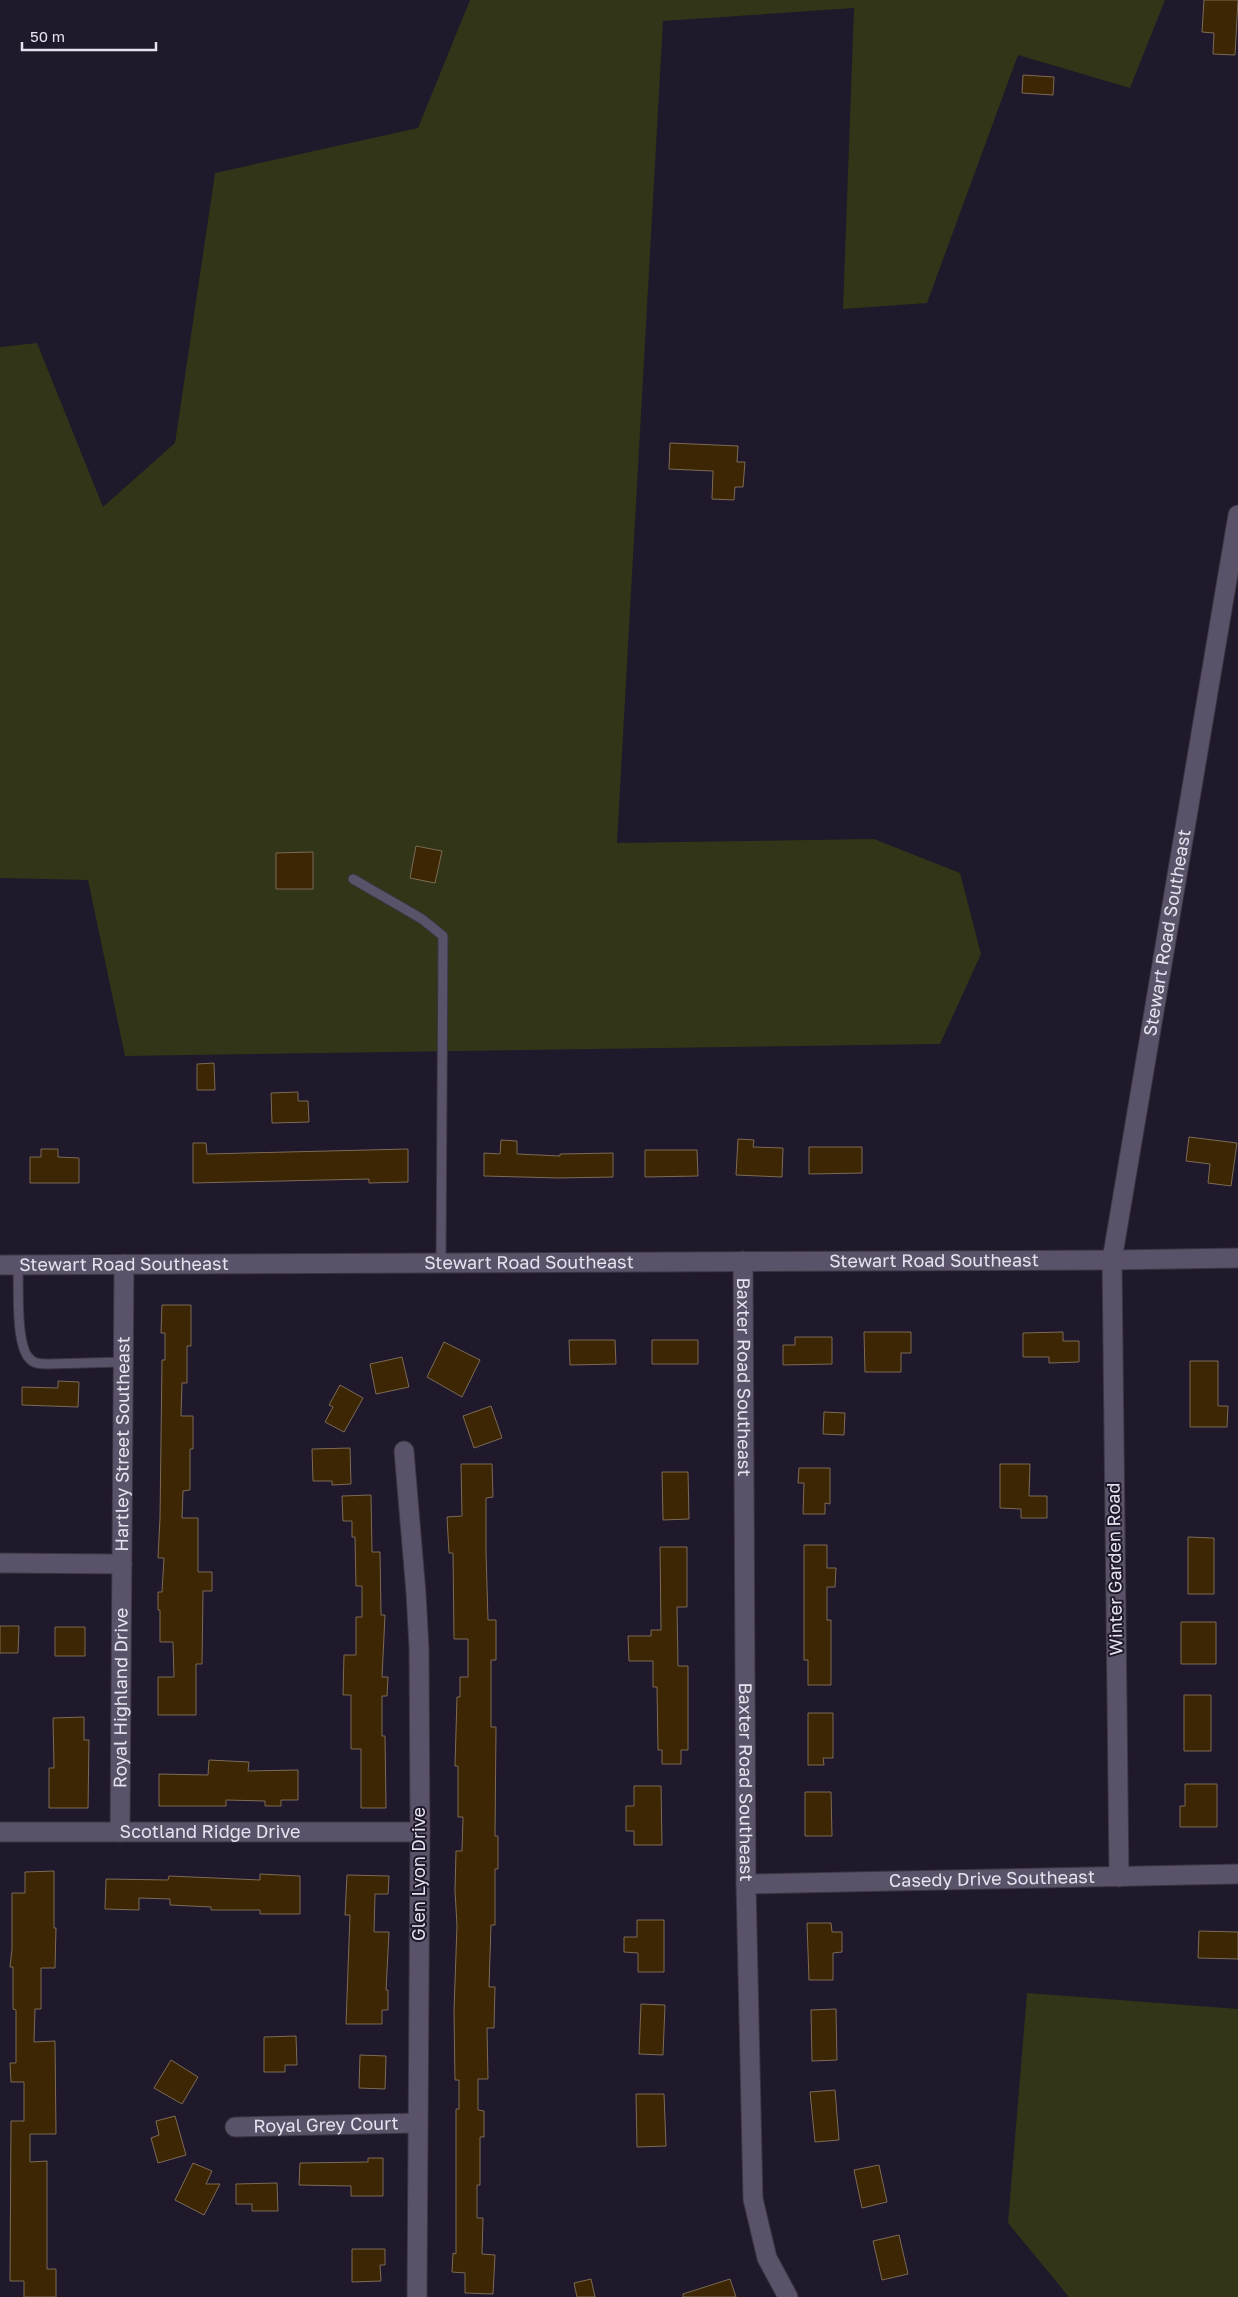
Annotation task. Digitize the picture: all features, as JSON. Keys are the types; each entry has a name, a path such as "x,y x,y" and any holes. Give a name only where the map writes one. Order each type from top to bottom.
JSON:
{"street":[{"name":"Stewart Road Southeast","path":"9,1265 743,1260 1112,1260 1238,515"},
{"path":"1112,1260 1238,1258"},
{"name":"Baxter Road Southeast","path":"743,1260 746,1884 753,2199 767,2258 788,2297"},
{"name":"Winter Garden Road","path":"1112,1260 1118,1877"},
{"name":"Hartley Street Southeast","path":"0,1563 122,1564 124,1264"},
{"name":"Glen Lyon Drive","path":"404,1451 416,1593 420,1832 417,2297"},
{"name":"Royal Highland Drive","path":"120,1832 122,1564"},
{"name":"Scotland Ridge Drive","path":"0,1832 420,1832"},
{"name":"Casedy Drive Southeast","path":"746,1884 1238,1874"},
{"name":"Royal Grey Court","path":"235,2127 418,2123"}],"lane":[{"path":"354,879 422,919 443,936 441,1262"},
{"path":"9,1265 21,1343 29,1359 36,1363 48,1364 123,1362"}],"green space":[{"path":"470,0 1165,0 1130,88 1018,55 927,303 843,309 854,8 663,21 617,843 874,839 960,873 981,954 940,1044 125,1056 88,880 0,878 0,347 37,343 103,507 175,443 215,173 418,128"},
{"path":"1027,1993 1238,2009 1238,2297 1069,2297 1008,2223"}],"building":[{"path":"1204,0 1238,0 1235,55 1213,54 1214,33 1202,32"},
{"path":"1023,75 1054,77 1053,95 1022,93"},
{"path":"670,443 738,446 737,462 745,462 743,487 735,487 734,500 712,499 713,471 669,469"},
{"path":"416,846 442,851 435,883 410,878"},
{"path":"313,852 313,889 276,889 276,853"},
{"path":"214,1063 215,1090 197,1090 197,1064"},
{"path":"298,1092 298,1101 308,1101 309,1122 272,1123 271,1093"},
{"path":"1189,1137 1237,1143 1231,1186 1208,1183 1210,1164 1186,1161"},
{"path":"738,1139 754,1140 753,1147 783,1148 782,1177 736,1175"},
{"path":"501,1140 517,1141 517,1154 560,1156 560,1154 613,1153 613,1177 484,1176 484,1153 500,1154"},
{"path":"193,1143 206,1143 207,1154 408,1149 408,1182 369,1183 369,1179 193,1183"},
{"path":"809,1147 862,1147 862,1173 809,1174"},
{"path":"41,1149 58,1149 58,1157 79,1158 79,1183 30,1183 30,1157 41,1157"},
{"path":"645,1150 697,1150 698,1176 645,1177"},
{"path":"162,1305 191,1305 191,1346 187,1346 187,1383 182,1383 181,1416 193,1416 193,1449 190,1449 190,1490 183,1491 182,1518 198,1518 198,1572 212,1572 212,1591 203,1591 202,1664 196,1664 196,1715 158,1715 158,1677 174,1677 173,1642 160,1642 160,1610 158,1610 158,1592 162,1592 164,1558 158,1558 162,1360 165,1360 165,1333 161,1333"},
{"path":"864,1332 911,1332 911,1353 901,1353 901,1372 865,1372"},
{"path":"1063,1332 1063,1341 1079,1341 1079,1362 1049,1363 1049,1357 1023,1357 1023,1333"},
{"path":"795,1337 832,1337 832,1364 783,1365 783,1345 795,1345"},
{"path":"569,1340 615,1340 616,1364 570,1365"},
{"path":"652,1340 698,1340 698,1364 652,1364"},
{"path":"444,1342 480,1360 462,1397 427,1377"},
{"path":"402,1357 409,1387 376,1394 370,1364"},
{"path":"1190,1361 1218,1361 1218,1406 1228,1406 1227,1427 1190,1427"},
{"path":"58,1381 79,1382 78,1407 22,1405 22,1387 58,1388"},
{"path":"340,1385 363,1398 344,1432 325,1422 333,1407 329,1405"},
{"path":"491,1406 502,1438 474,1448 463,1416"},
{"path":"824,1412 845,1413 844,1435 823,1434"},
{"path":"350,1448 351,1484 332,1485 332,1481 313,1481 312,1449"},
{"path":"461,1464 492,1464 493,1497 486,1498 486,1552 488,1620 496,1620 496,1660 491,1660 491,1727 496,1727 495,1836 498,1836 498,1869 495,1869 495,1925 491,1925 489,1987 495,1987 494,2028 487,2028 488,2079 478,2079 478,2110 484,2111 484,2137 480,2137 480,2185 477,2185 477,2218 483,2218 482,2254 495,2255 493,2294 465,2293 465,2273 452,2272 453,2253 456,2254 456,2109 459,2109 459,2080 455,2080 454,2011 457,1925 455,1891 456,1851 462,1851 463,1817 458,1817 458,1766 455,1766 457,1697 460,1697 460,1677 468,1677 468,1639 454,1639 453,1553 449,1553 447,1517 462,1516"},
{"path":"1000,1464 1030,1464 1029,1496 1047,1496 1047,1518 1021,1518 1021,1509 1000,1508"},
{"path":"799,1468 830,1468 830,1504 825,1503 825,1514 803,1514 804,1483 798,1483"},
{"path":"662,1472 688,1472 689,1519 663,1520"},
{"path":"371,1495 372,1552 380,1552 381,1615 385,1615 382,1677 388,1677 387,1696 382,1696 382,1736 385,1736 386,1808 361,1808 361,1749 351,1749 351,1695 343,1695 344,1655 356,1655 356,1617 362,1617 362,1586 356,1586 355,1537 352,1537 352,1521 343,1521 342,1496"},
{"path":"1188,1537 1214,1538 1214,1594 1188,1594"},
{"path":"804,1545 827,1545 827,1568 836,1568 835,1587 827,1587 827,1620 831,1620 831,1685 808,1685 808,1660 804,1660"},
{"path":"660,1547 687,1547 687,1607 677,1607 678,1666 688,1666 688,1750 681,1750 681,1764 662,1764 662,1750 658,1750 657,1687 653,1687 653,1661 629,1661 628,1636 651,1636 651,1630 661,1630"},
{"path":"1181,1622 1216,1622 1216,1664 1181,1664"},
{"path":"0,1626 19,1626 18,1653 0,1653"},
{"path":"55,1627 85,1627 85,1656 55,1656"},
{"path":"1184,1695 1211,1695 1211,1751 1184,1751"},
{"path":"808,1713 833,1713 833,1758 823,1758 824,1765 808,1765"},
{"path":"84,1717 84,1740 89,1740 88,1808 49,1808 49,1768 54,1768 53,1718"},
{"path":"209,1760 249,1762 248,1771 298,1770 298,1800 281,1800 281,1806 265,1806 265,1801 226,1800 226,1806 159,1806 159,1774 208,1775"},
{"path":"1185,1784 1217,1784 1217,1827 1180,1827 1180,1806 1185,1806"},
{"path":"634,1786 661,1786 662,1845 634,1845 634,1831 626,1831 626,1806 634,1806"},
{"path":"805,1792 831,1792 832,1836 805,1836"},
{"path":"54,1871 55,1968 41,1968 41,2009 35,2009 34,2042 55,2041 56,2134 30,2134 30,2162 47,2161 47,2269 56,2269 56,2297 24,2297 24,2281 10,2281 11,2121 24,2121 24,2082 11,2082 10,2063 16,2063 16,2010 13,2009 13,1967 10,1967 12,1949 12,1893 25,1893 25,1872"},
{"path":"260,1874 300,1876 300,1914 260,1914 260,1910 211,1910 211,1907 170,1905 170,1899 139,1898 139,1910 105,1909 106,1879 168,1880 169,1876 260,1880"},
{"path":"347,1875 389,1876 388,1894 375,1894 374,1932 389,1932 386,1990 388,1990 388,2010 382,2010 382,2024 346,2024 350,1915 345,1915"},
{"path":"637,1920 664,1920 664,1972 638,1972 638,1953 624,1952 624,1937 637,1937"},
{"path":"807,1923 831,1923 832,1932 842,1932 842,1952 833,1953 833,1980 809,1980"},
{"path":"1199,1931 1238,1932 1238,1959 1198,1958"},
{"path":"641,2004 665,2005 663,2055 639,2054"},
{"path":"836,2009 837,2060 812,2061 811,2010"},
{"path":"296,2036 297,2065 285,2065 285,2072 264,2072 264,2037"},
{"path":"360,2055 386,2056 385,2089 359,2088"},
{"path":"171,2060 198,2077 182,2104 154,2088"},
{"path":"835,2090 839,2140 815,2142 810,2092"},
{"path":"636,2094 664,2094 666,2146 637,2147"},
{"path":"175,2116 186,2155 158,2163 151,2138 159,2135 156,2121"},
{"path":"368,2158 383,2158 383,2196 351,2196 351,2186 299,2185 300,2163 368,2162"},
{"path":"193,2163 212,2171 206,2184 220,2184 204,2215 175,2200"},
{"path":"879,2165 887,2202 862,2208 854,2170"},
{"path":"277,2183 278,2211 252,2211 252,2204 236,2204 236,2184"},
{"path":"899,2235 908,2274 882,2280 873,2241"},
{"path":"352,2249 385,2249 385,2265 380,2265 381,2281 352,2282"},
{"path":"591,2279 595,2297 577,2297 574,2283"},
{"path":"730,2279 736,2297 683,2297 683,2294"}]}
